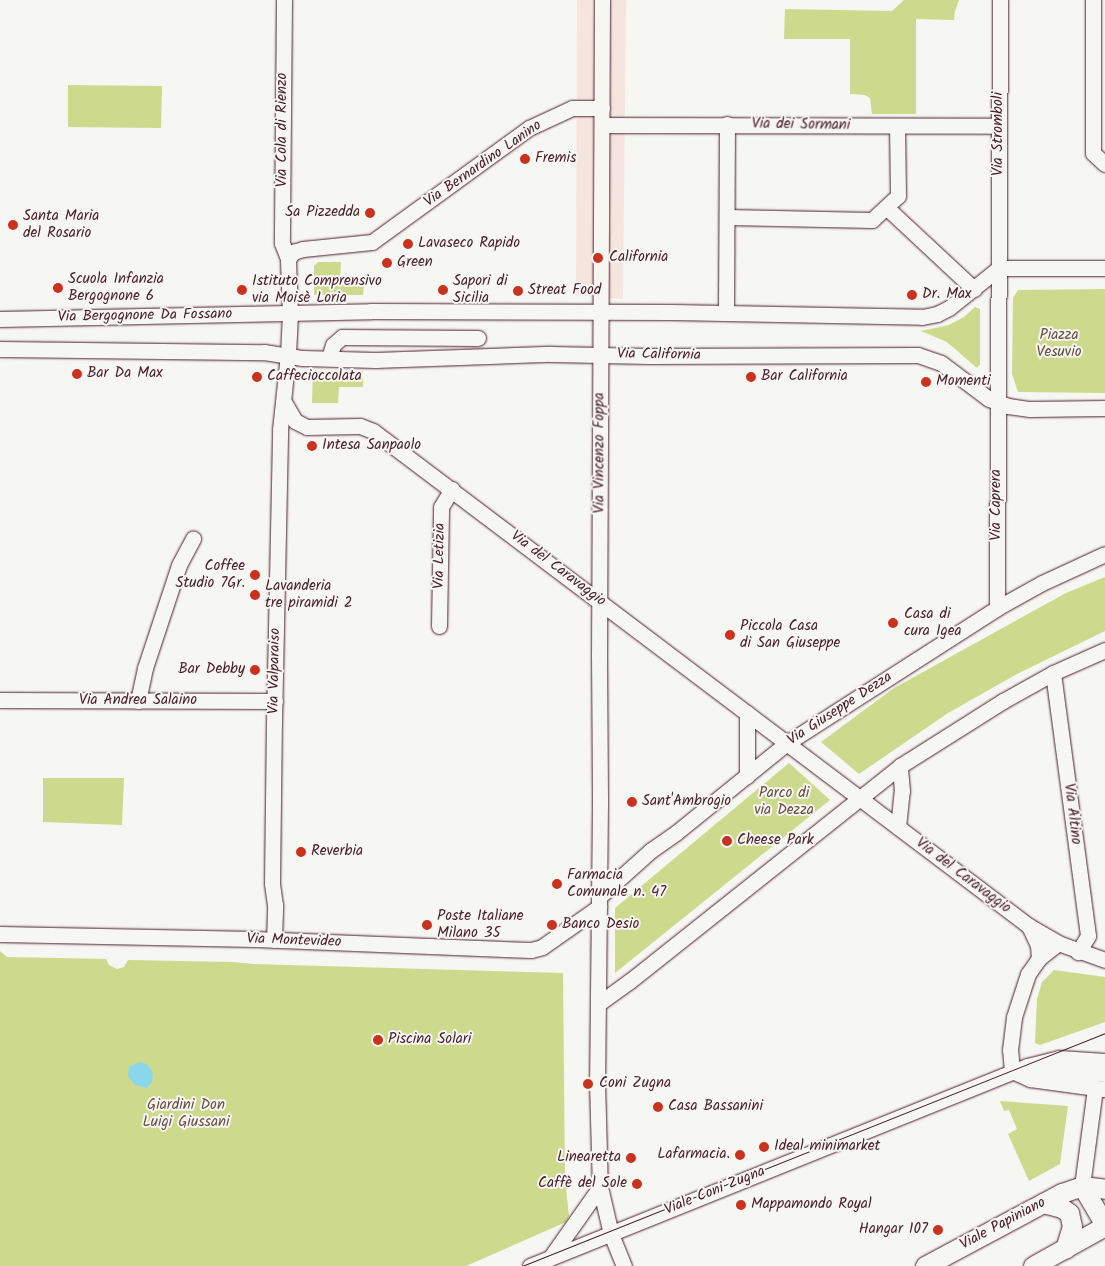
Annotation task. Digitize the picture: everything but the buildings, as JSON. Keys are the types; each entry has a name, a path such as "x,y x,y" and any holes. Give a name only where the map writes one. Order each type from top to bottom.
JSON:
{"main road":[{"path":"1082,1186 1105,1189"},
{"path":"1033,1266 1105,1226 1082,1186"},
{"name":"Viale Papiniano","path":"925,1266 1062,1193 1082,1186"},
{"path":"1043,1203 1062,1208 1069,1213 1072,1226 1065,1249"}],"street":[{"name":"Via Cola di Rienzo","path":"284,0 282,243 288,259 290,314"},
{"name":"Via Vincenzo Foppa","path":"602,0 597,1082 600,1187 611,1234 624,1266"},
{"name":"Via Stromboli","path":"999,268 1000,0"},
{"path":"1093,0 1094,153 1105,164"},
{"name":"Via Bernardino Lanino","path":"288,259 293,252 303,249 372,242 529,128 572,108 602,108"},
{"path":"726,313 728,124"},
{"name":"Via dei Sormani","path":"602,125 999,126"},
{"path":"727,217 872,220 898,196 897,127"},
{"path":"887,208 974,289"},
{"path":"601,312 922,317 937,314 974,289 999,268 1105,268"},
{"path":"999,268 998,403 1017,408 1105,408"},
{"name":"Via Bergognone Da Fossano","path":"0,319 371,311 601,312"},
{"name":"Via Valparaiso","path":"274,940 276,905 272,884 280,430 284,402 290,314"},
{"path":"329,358 333,345 342,337 478,338"},
{"path":"0,349 264,352 288,354"},
{"name":"Via California","path":"288,354 303,358 376,360 600,354 650,356 918,355 941,363 981,394 998,403"},
{"name":"Via del Caravaggio","path":"284,402 295,421 307,427 368,428 452,489 1029,926 1078,952 1105,960"},
{"name":"Via Caprera","path":"997,608 998,403"},
{"name":"Via Letizia","path":"439,626 441,508 452,489"},
{"path":"138,701 145,668 179,565 193,539"},
{"name":"Via Giuseppe Dezza","path":"599,902 650,851 677,832 787,743 997,608 1042,583 1105,554"},
{"path":"598,1004 630,981 900,766 973,718 1053,673 1105,650"},
{"name":"Via Altino","path":"1053,673 1088,936 1078,952"},
{"name":"Via Andrea Salaino","path":"0,700 275,702"},
{"path":"747,713 747,776"},
{"path":"898,827 902,791 900,766"},
{"name":"Via Montevideo","path":"0,934 274,940 531,950 542,947 579,921 599,902"},
{"path":"1029,926 1038,945 1039,958"},
{"path":"1012,1071 1010,1050 1014,1017 1028,974 1039,958 1058,943"},
{"path":"1012,1071 1059,1058 1105,1061"},
{"path":"1012,1071 1031,1069 1105,1074"},
{"path":"1012,1071 1030,1079 1100,1089 1082,1186"},
{"name":"Viale Coni Zugna","path":"530,1266 1012,1071"},
{"path":"550,1258 600,1187"}],"shaded area":[{"path":"577,0 626,0 623,299 576,295"}],"green space":[{"path":"904,0 959,0 954,20 916,19 916,114 872,114 870,98 865,95 850,94 850,39 784,39 785,9 892,11"},
{"path":"68,85 162,86 161,128 68,127"},
{"path":"318,262 341,262 340,281 364,282 363,295 314,295 314,266"},
{"name":"Piazza Vesuvio","path":"1105,289 1105,393 1018,392 1012,374 1013,298 1018,290"},
{"path":"975,307 980,309 980,364 977,368 947,342 921,331 949,325 964,317"},
{"path":"313,371 363,371 363,387 339,387 338,403 312,403"},
{"name":"Parco di via Dezza","path":"1105,577 1105,631 1019,673 948,713 859,774 821,742 894,688 1066,593"},
{"name":"Parco di via Dezza","path":"789,763 830,800 615,973 615,908"},
{"path":"43,778 124,778 122,825 43,822"},
{"name":"Giardini Don Luigi Giussani","path":"0,951 7,957 106,959 109,965 117,969 124,967 128,960 563,973 565,1179 569,1216 566,1222 466,1266 0,1266"},
{"path":"1054,970 1105,977 1105,1022 1040,1045 1035,1043 1037,999 1042,982"},
{"path":"1000,1101 1068,1106 1060,1164 1029,1181 1008,1134 1017,1129 1009,1110 1004,1111"}],"water":[{"path":"139,1062 147,1064 153,1073 152,1082 147,1088 135,1085 128,1076 129,1067"}],"tram line":[{"path":"522,1266 1105,1033"}],"place":[{"name":"Fremis","path":"525,159"},
{"name":"Sa Pizzedda","path":"370,213"},
{"name":"Santa Maria del Rosario","path":"13,225"},
{"name":"Lavaseco Rapido","path":"408,244"},
{"name":"California","path":"598,258"},
{"name":"Green","path":"387,263"},
{"name":"Scuola Infanzia Bergognone 6","path":"58,288"},
{"name":"Istituto Comprensivo via Moisè Loria","path":"242,290"},
{"name":"Sapori di Sicilia","path":"443,290"},
{"name":"Streat Food","path":"518,291"},
{"name":"Dr. Max","path":"912,295"},
{"name":"Bar Da Max","path":"77,374"},
{"name":"Caffecioccolata","path":"257,377"},
{"name":"Bar California","path":"751,377"},
{"name":"Momenti","path":"926,382"},
{"name":"Intesa Sanpaolo","path":"312,446"},
{"name":"Coffee Studio 7Gr.","path":"255,575"},
{"name":"Lavanderia tre piramidi 2","path":"255,595"},
{"name":"Casa di cura Igea","path":"893,623"},
{"name":"Piccola Casa di San Giuseppe","path":"730,635"},
{"name":"Bar Debby","path":"255,670"},
{"name":"Sant'Ambrogio","path":"632,802"},
{"name":"Cheese Park","path":"727,841"},
{"name":"Reverbia","path":"301,852"},
{"name":"Farmacia Comunale n. 47","path":"557,884"},
{"name":"Poste Italiane Milano 35","path":"427,925"},
{"name":"Banco Desio","path":"552,925"},
{"name":"Piscina Solari","path":"378,1040"},
{"name":"Coni Zugna","path":"588,1084"},
{"name":"Casa Bassanini","path":"658,1107"},
{"name":"Ideal minimarket","path":"764,1147"},
{"name":"Lafarmacia.","path":"740,1155"},
{"name":"Linearetta","path":"631,1158"},
{"name":"Caffè del Sole","path":"637,1184"},
{"name":"Mappamondo Royal","path":"741,1205"},
{"name":"Hangar 107","path":"938,1230"}]}
